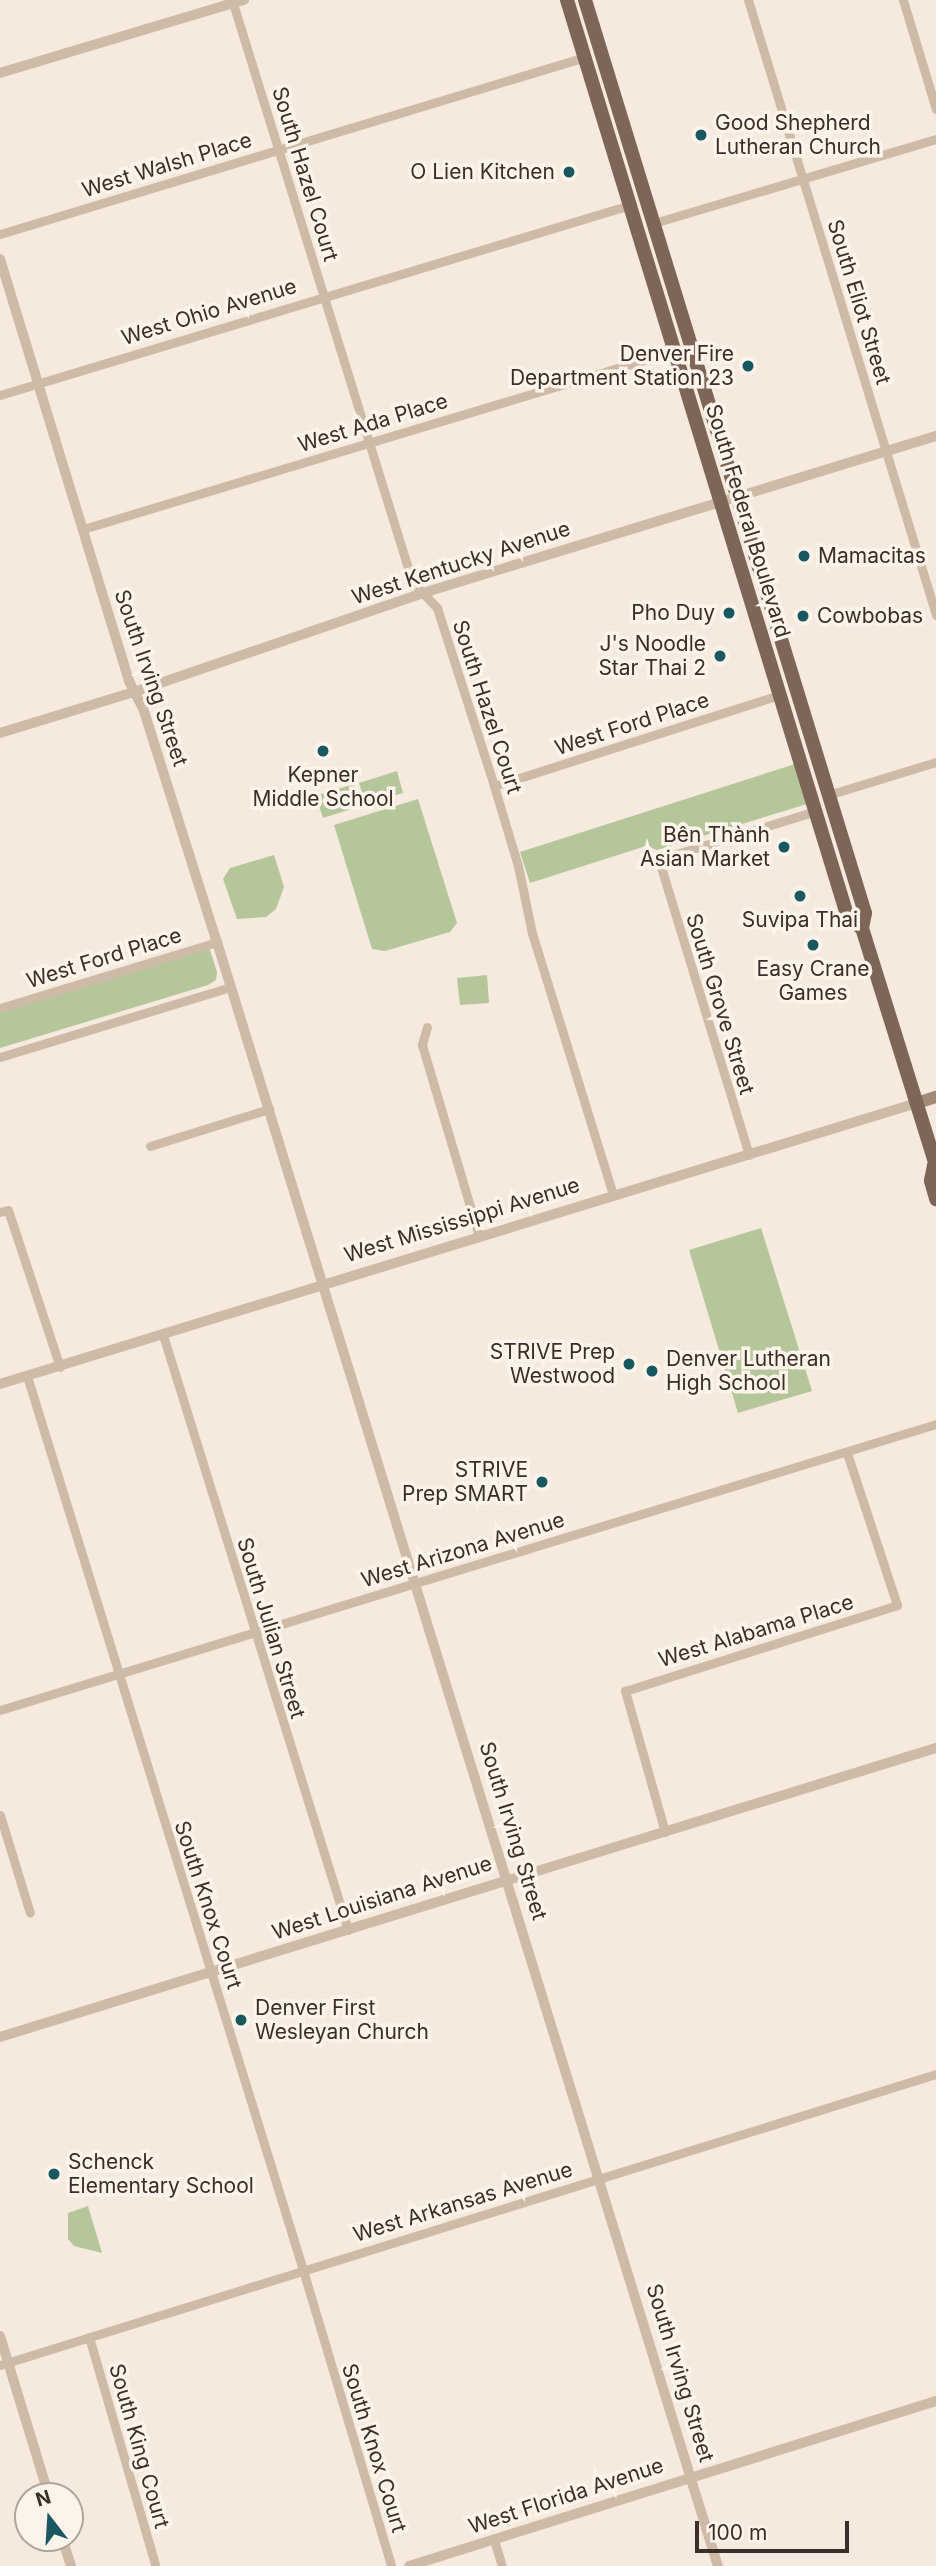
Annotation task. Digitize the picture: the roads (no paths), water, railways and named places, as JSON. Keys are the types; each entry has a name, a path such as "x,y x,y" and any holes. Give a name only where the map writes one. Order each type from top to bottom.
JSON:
{"main road":[{"name":"South Federal Boulevard","path":"567,0 848,918 862,928"},
{"name":"South Federal Boulevard","path":"585,0 865,913 862,928 935,1165 931,1181 936,1199"},
{"name":"West Mississippi Avenue","path":"917,1103 936,1097"}],"street":[{"name":"South Eliot Street","path":"748,0 936,615"},
{"path":"902,0 936,109"},
{"path":"0,74 237,1"},
{"name":"South Hazel Court","path":"237,1 412,582 437,608 494,786 518,866 532,933 612,1194"},
{"name":"West Walsh Place","path":"0,234 585,57"},
{"path":"654,223 936,139"},
{"name":"West Ohio Avenue","path":"0,395 630,205"},
{"name":"South Irving Street","path":"0,259 134,692 143,708 232,987 718,2566"},
{"name":"West Ada Place","path":"83,529 674,351"},
{"name":"West Kentucky Avenue","path":"0,733 134,692 423,593 936,436"},
{"name":"West Ford Place","path":"494,786 780,695"},
{"path":"828,795 936,762"},
{"name":"South Grove Street","path":"749,1155 662,876 664,863 673,855 816,811"},
{"name":"West Ford Place","path":"0,1008 217,942"},
{"path":"0,1057 232,987"},
{"path":"427,1027 422,1045 479,1236"},
{"name":"West Mississippi Avenue","path":"0,1384 612,1194 917,1103"},
{"path":"150,1146 269,1109"},
{"path":"4,1211 60,1367"},
{"name":"South Julian Street","path":"163,1335 348,1930"},
{"name":"South Knox Court","path":"27,1376 303,2270 391,2566"},
{"name":"West Arizona Avenue","path":"0,1710 936,1424"},
{"name":"West Alabama Place","path":"665,1832 625,1690 897,1605 847,1453"},
{"name":"West Louisiana Avenue","path":"0,2037 936,1748"},
{"path":"0,1815 30,1913"},
{"name":"West Arkansas Avenue","path":"4,2364 936,2074"},
{"path":"0,2336 4,2364 44,2482"},
{"name":"South King Court","path":"89,2337 155,2564"},
{"name":"West Florida Avenue","path":"409,2566 936,2401"},
{"path":"494,2540 502,2566"}],"place":[{"name":"Good Shepherd Lutheran Church","path":"701,135"},
{"name":"O Lien Kitchen","path":"569,172"},
{"name":"Denver Fire Department Station 23","path":"748,366"},
{"name":"Mamacitas","path":"804,556"},
{"name":"Pho Duy","path":"729,613"},
{"name":"Cowbobas","path":"803,616"},
{"name":"J's Noodle Star Thai 2","path":"720,656"},
{"name":"Kepner Middle School","path":"323,751"},
{"name":"Bên Thành Asian Market","path":"784,847"},
{"name":"Suvipa Thai","path":"800,896"},
{"name":"Easy Crane Games","path":"813,945"},
{"name":"STRIVE Prep Westwood","path":"629,1364"},
{"name":"Denver Lutheran High School","path":"652,1371"},
{"name":"STRIVE Prep SMART","path":"542,1482"},
{"name":"Denver First Wesleyan Church","path":"241,2020"},
{"name":"Schenck Elementary School","path":"54,2174"}]}
